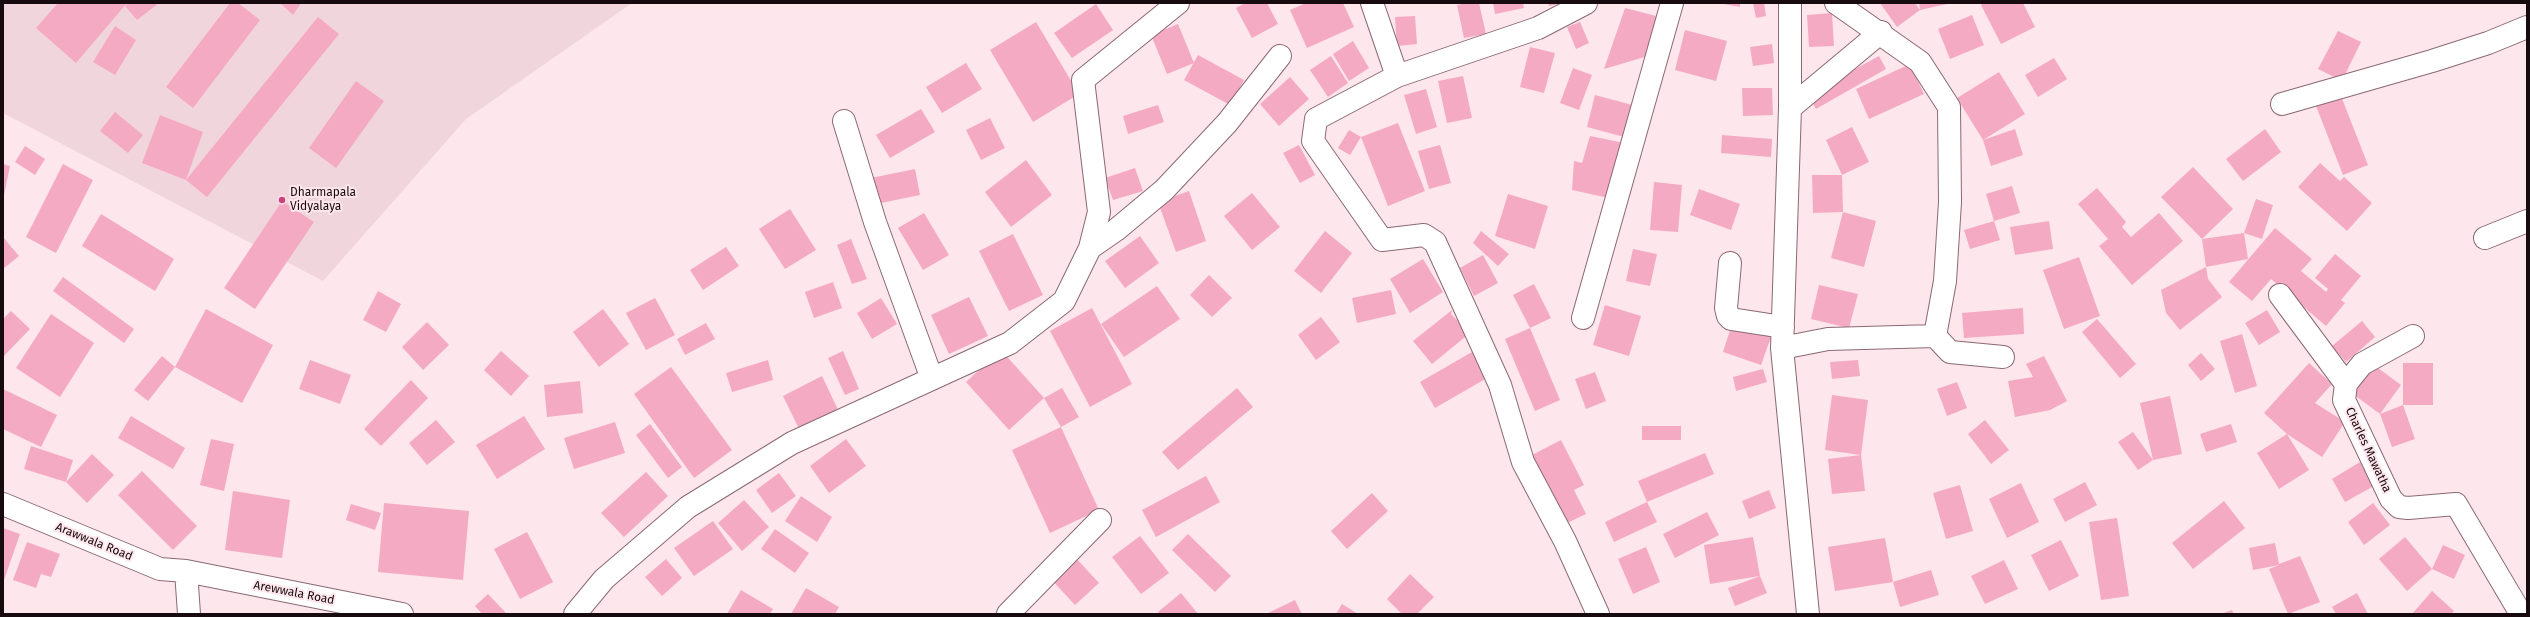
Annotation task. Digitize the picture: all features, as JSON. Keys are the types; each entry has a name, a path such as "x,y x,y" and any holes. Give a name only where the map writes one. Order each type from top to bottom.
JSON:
{"street":[{"path":"575,614 604,579 688,507 792,443 1010,343 1064,301 1090,248 1099,212 1084,80 1178,3"},
{"path":"1372,3 1397,76"},
{"path":"1586,3 1538,28 1397,76 1316,119 1313,141 1382,240 1424,236 1435,242 1500,385 1522,462 1565,541 1598,614"},
{"path":"1583,318 1672,3"},
{"path":"1790,3 1790,108 1783,338 1808,614"},
{"path":"1836,3 1881,32 1920,62 1949,107 1950,202 1945,281 1935,336"},
{"path":"2282,104 2432,61 2488,43 2527,27"},
{"path":"1790,108 1881,32"},
{"path":"1090,248 1116,230 1164,190 1227,123 1280,56"},
{"path":"844,121 875,222 932,379"},
{"path":"2485,238 2527,222"},
{"path":"1730,263 1726,308 1728,316 1731,319 1783,338 1828,339 1935,336 1950,352 2003,357"},
{"path":"2280,294 2346,384 2362,364 2413,336"},
{"name":"Charles Mawatha","path":"2346,384 2344,400 2391,499 2399,508 2456,504 2521,614"},
{"name":"Arawwala Road","path":"3,504 160,569 186,572"},
{"path":"1008,614 1100,520"},
{"path":"186,572 189,614"},
{"name":"Arewwala Road","path":"186,572 402,614"}],"shaded area":[{"name":"Dharmapala Vidyalaya","path":"3,3 632,3 466,119 323,281 3,113"}],"building":[{"path":"58,3 127,3 76,63 36,28"},
{"path":"128,3 159,3 137,20 125,6"},
{"path":"230,3 238,3 260,20 193,108 166,87"},
{"path":"280,3 301,3 293,15"},
{"path":"1245,3 1267,3 1278,24 1252,38 1236,8"},
{"path":"1306,3 1343,3 1354,27 1307,48 1290,10"},
{"path":"1479,3 1486,34 1464,38 1457,5"},
{"path":"1493,3 1523,3 1524,8 1495,14"},
{"path":"1548,3 1558,3 1558,4 1549,6"},
{"path":"1718,3 1740,3 1740,7"},
{"path":"1753,3 1764,3 1766,16 1756,18"},
{"path":"1880,3 1915,3 1920,10 1897,27"},
{"path":"1919,3 1947,3 1947,4 1920,10"},
{"path":"1984,3 2023,3 2035,27 2001,44 1981,5"},
{"path":"1096,4 1113,30 1072,58 1054,33"},
{"path":"1625,8 1660,17 1648,56 1604,69"},
{"path":"1832,13 1834,46 1809,47 1807,15"},
{"path":"1972,15 1984,45 1950,59 1938,29"},
{"path":"1415,16 1417,44 1397,46 1395,17"},
{"path":"318,17 339,34 207,197 186,180"},
{"path":"1036,22 1079,94 1033,122 990,50"},
{"path":"1580,22 1589,43 1576,49 1567,27"},
{"path":"1178,24 1194,63 1167,74 1151,35"},
{"path":"115,26 136,40 115,75 93,62"},
{"path":"1685,30 1727,41 1716,81 1675,70"},
{"path":"2338,31 2361,42 2342,81 2318,69"},
{"path":"1353,41 1369,68 1349,81 1333,54"},
{"path":"1772,44 1774,63 1753,66 1750,47"},
{"path":"1530,47 1555,53 1544,93 1520,87"},
{"path":"1198,55 1244,80 1230,105 1184,80"},
{"path":"1331,56 1348,83 1328,97 1310,70"},
{"path":"1879,56 1886,69 1816,109 1808,95"},
{"path":"2054,58 2067,79 2038,97 2025,75"},
{"path":"966,63 982,89 942,113 926,87"},
{"path":"1910,64 1924,94 1869,119 1856,89"},
{"path":"1573,68 1592,75 1579,110 1560,103"},
{"path":"1999,72 2025,114 1983,140 1957,98"},
{"path":"1463,76 1472,118 1447,123 1438,81"},
{"path":"1290,77 1309,99 1279,126 1260,104"},
{"path":"356,81 384,101 336,168 309,148"},
{"path":"1742,88 1772,88 1773,115 1743,116"},
{"path":"1426,89 1437,127 1416,134 1404,95"},
{"path":"1595,95 1636,106 1628,138 1587,127"},
{"path":"2341,96 2368,165 2343,175 2316,106"},
{"path":"1158,105 1164,122 1128,134 1123,116"},
{"path":"921,109 935,132 890,158 876,135"},
{"path":"115,112 143,135 128,153 100,131"},
{"path":"160,115 203,132 186,180 142,163"},
{"path":"990,118 1005,148 981,160 966,130"},
{"path":"1398,123 1425,191 1388,206 1361,137"},
{"path":"1852,127 1869,162 1842,175 1826,140"},
{"path":"2015,129 2023,155 1991,166 1983,140"},
{"path":"2265,129 2281,152 2243,181 2226,159"},
{"path":"1349,130 1361,137 1350,155 1338,148"},
{"path":"1722,135 1772,139 1771,157 1721,153"},
{"path":"1590,136 1624,143 1609,198 1572,190 1574,161 1582,163"},
{"path":"1299,145 1315,175 1300,183 1283,153"},
{"path":"1440,145 1451,183 1429,189 1418,151"},
{"path":"25,146 45,159 35,175 15,162"},
{"path":"1026,160 1052,195 1011,227 985,192"},
{"path":"2320,163 2340,181 2344,177 2372,203 2347,231 2298,187"},
{"path":"3,164 10,166 4,195 3,195"},
{"path":"63,164 93,180 56,253 26,237"},
{"path":"2193,167 2233,209 2202,239 2161,197"},
{"path":"1135,168 1143,191 1113,200 1105,178"},
{"path":"915,169 920,195 876,204 871,178"},
{"path":"1812,175 1842,175 1843,212 1813,213"},
{"path":"1654,182 1682,185 1678,232 1650,230"},
{"path":"2012,186 2020,213 1994,221 1986,194"},
{"path":"2097,188 2126,222 2122,227 2131,237 2159,213 2183,241 2132,285 2099,246 2108,239 2078,204"},
{"path":"1699,189 1740,204 1731,230 1690,215"},
{"path":"1189,191 1206,241 1176,252 1158,202"},
{"path":"1252,193 1280,227 1252,250 1224,216"},
{"path":"1508,194 1548,206 1535,249 1495,236"},
{"path":"2256,199 2273,205 2262,239 2244,233"},
{"path":"282,201 314,222 255,309 224,288"},
{"path":"790,209 816,250 785,269 759,229"},
{"path":"1843,212 1876,221 1864,267 1831,258"},
{"path":"924,213 949,255 923,270 898,228"},
{"path":"101,214 174,259 155,291 82,246"},
{"path":"1994,221 2000,240 1970,249 1964,230"},
{"path":"2049,221 2053,249 2015,255 2010,227"},
{"path":"2275,228 2312,259 2301,271 2326,292 2328,289 2315,278 2335,254 2361,276 2341,300 2345,303 2326,326 2271,279 2252,301 2229,282"},
{"path":"1325,231 1352,253 1321,293 1294,271"},
{"path":"1481,231 1509,254 1498,266 1473,243"},
{"path":"2244,233 2248,259 2206,267 2202,239"},
{"path":"1013,234 1043,295 1009,311 979,251"},
{"path":"1140,236 1159,263 1125,288 1105,261"},
{"path":"3,237 19,256 3,269"},
{"path":"851,239 867,279 852,284 837,245"},
{"path":"726,247 739,266 703,290 690,270"},
{"path":"1633,249 1657,254 1650,286 1626,281"},
{"path":"1483,255 1498,283 1474,296 1460,268"},
{"path":"2079,257 2100,316 2064,329 2043,270"},
{"path":"1423,259 1443,292 1410,313 1390,279"},
{"path":"2206,267 2208,279 2222,297 2180,330 2166,313 2161,290"},
{"path":"1209,275 1232,298 1212,317 1190,295"},
{"path":"63,277 134,329 124,343 53,291"},
{"path":"833,282 842,308 814,318 805,292"},
{"path":"1534,284 1551,318 1530,328 1513,295"},
{"path":"1819,285 1858,294 1849,328 1811,319"},
{"path":"1157,286 1180,319 1124,357 1101,324"},
{"path":"1391,290 1396,314 1357,323 1352,298"},
{"path":"378,291 401,304 386,332 363,320"},
{"path":"969,297 988,336 949,354 931,315"},
{"path":"655,298 675,335 646,350 626,313"},
{"path":"881,298 897,324 872,339 857,313"},
{"path":"1605,305 1641,316 1629,356 1593,345"},
{"path":"1092,308 1132,384 1090,407 1050,331"},
{"path":"2023,308 2024,334 1964,338 1962,313"},
{"path":"206,309 273,345 242,403 175,367"},
{"path":"603,309 629,344 599,367 573,332"},
{"path":"1452,310 1451,314 1470,333 1432,364 1413,341"},
{"path":"2267,310 2280,332 2259,345 2245,323"},
{"path":"11,311 30,329 3,357 3,319"},
{"path":"51,314 94,343 60,397 16,368"},
{"path":"1321,317 1340,342 1316,360 1298,335"},
{"path":"2097,319 2136,364 2120,378 2082,332"},
{"path":"2362,321 2375,337 2346,362 2332,346"},
{"path":"427,322 449,345 423,370 402,347"},
{"path":"706,323 715,339 685,355 677,339"},
{"path":"1732,324 1771,337 1761,365 1723,352"},
{"path":"1530,328 1560,400 1535,411 1505,339"},
{"path":"2242,334 2257,386 2235,393 2220,341"},
{"path":"1001,350 1044,398 1009,430 966,382"},
{"path":"501,351 529,376 511,396 484,370"},
{"path":"843,351 859,389 845,395 828,358"},
{"path":"1472,352 1487,378 1435,408 1420,382"},
{"path":"2201,353 2215,369 2201,381 2188,365"},
{"path":"162,356 175,367 148,401 134,390"},
{"path":"2044,356 2067,401 2050,410 2015,417 2008,381 2033,377 2026,364"},
{"path":"310,360 351,375 340,404 299,389"},
{"path":"768,360 773,380 732,392 726,373"},
{"path":"1858,360 1860,376 1832,379 1830,362"},
{"path":"2309,363 2332,384 2315,403 2345,422 2322,457 2287,434 2264,413"},
{"path":"2403,363 2433,363 2433,405 2403,405"},
{"path":"2374,365 2401,385 2380,414 2353,394"},
{"path":"671,367 732,450 694,478 634,394"},
{"path":"1763,369 1767,382 1736,391 1733,377"},
{"path":"1595,372 1606,401 1586,409 1575,379"},
{"path":"822,376 840,414 801,433 783,396"},
{"path":"411,380 428,398 381,446 364,429"},
{"path":"580,381 583,413 547,417 544,385"},
{"path":"1957,382 1967,408 1947,416 1937,389"},
{"path":"1062,388 1079,417 1061,427 1044,398"},
{"path":"1237,388 1253,407 1178,470 1162,452"},
{"path":"3,389 57,415 41,447 3,429"},
{"path":"1832,395 1868,400 1861,455 1825,450"},
{"path":"2170,396 2182,454 2153,460 2140,403"},
{"path":"2403,405 2415,439 2392,447 2380,414"},
{"path":"131,416 185,448 173,469 118,438"},
{"path":"524,416 545,449 497,479 476,445"},
{"path":"436,420 455,442 427,465 409,443"},
{"path":"1985,420 2009,450 1991,464 1968,434"},
{"path":"615,422 625,453 574,469 564,438"},
{"path":"650,424 682,467 668,478 636,435"},
{"path":"2231,424 2237,442 2206,452 2200,434"},
{"path":"1642,426 1681,426 1681,440 1642,440"},
{"path":"1061,427 1099,510 1050,533 1012,450"},
{"path":"2133,432 2153,460 2138,470 2118,442"},
{"path":"2287,434 2309,470 2279,489 2257,453"},
{"path":"211,439 234,444 224,491 200,485"},
{"path":"846,439 866,466 829,493 810,466"},
{"path":"1561,440 1584,485 1574,490 1586,514 1565,524 1530,456"},
{"path":"31,446 73,460 66,482 24,469"},
{"path":"1705,453 1714,474 1647,502 1638,481"},
{"path":"92,454 114,475 87,503 66,482"},
{"path":"1861,455 1865,491 1832,494 1828,459"},
{"path":"2360,462 2374,486 2345,502 2332,479"},
{"path":"142,471 197,526 173,550 118,495"},
{"path":"646,472 668,496 624,537 601,513"},
{"path":"779,473 796,496 772,513 756,490"},
{"path":"1206,476 1220,502 1156,537 1142,510"},
{"path":"2085,482 2097,505 2065,522 2053,499"},
{"path":"2021,483 2039,522 2007,538 1989,499"},
{"path":"1960,485 1973,531 1946,539 1933,493"},
{"path":"1769,490 1776,508 1749,519 1742,501"},
{"path":"233,491 290,500 282,558 225,550"},
{"path":"1372,493 1388,511 1347,549 1331,531"},
{"path":"801,496 832,517 817,542 785,521"},
{"path":"744,500 769,527 742,551 718,523"},
{"path":"2224,501 2245,528 2193,569 2172,543"},
{"path":"1647,502 1657,522 1614,542 1605,522"},
{"path":"384,503 469,511 463,580 378,572"},
{"path":"2373,503 2390,525 2364,545 2348,522"},
{"path":"351,504 381,513 375,530 346,520"},
{"path":"1707,512 1719,535 1675,558 1663,534"},
{"path":"2117,518 2129,596 2101,600 2089,522"},
{"path":"713,521 733,549 694,576 674,548"},
{"path":"3,528 20,534 3,583"},
{"path":"775,529 809,553 795,573 761,549"},
{"path":"527,532 553,582 520,599 494,549"},
{"path":"1188,534 1231,576 1215,592 1172,550"},
{"path":"1140,536 1169,573 1141,594 1112,557"},
{"path":"1753,537 1760,576 1710,584 1704,545"},
{"path":"2405,537 2432,569 2407,591 2379,559"},
{"path":"1885,538 1893,582 1835,591 1828,547"},
{"path":"2061,540 2079,576 2049,591 2031,555"},
{"path":"27,542 60,554 51,577 41,574 36,588 13,580"},
{"path":"2275,543 2279,564 2300,556 2320,602 2288,614 2269,569 2279,565 2253,570 2249,548"},
{"path":"2443,545 2465,555 2454,579 2432,569"},
{"path":"1646,547 1660,582 1633,594 1618,559"},
{"path":"1074,556 1099,583 1075,605 1050,578"},
{"path":"666,559 682,578 662,596 645,577"},
{"path":"2004,560 2018,589 1985,604 1971,576"},
{"path":"1931,570 1939,595 1900,607 1893,582"},
{"path":"1410,574 1434,597 1417,614 1402,614 1387,599"},
{"path":"1760,576 1767,593 1735,606 1728,588"},
{"path":"806,588 839,607 835,614 791,614"},
{"path":"741,590 773,609 770,614 727,614"},
{"path":"2432,591 2454,611 2451,614 2412,614"},
{"path":"1181,593 1198,614 1160,614 1158,612"},
{"path":"2357,593 2368,614 2336,614 2332,607"},
{"path":"488,594 507,614 482,614 475,606"},
{"path":"1295,600 1302,614 1266,614"},
{"path":"1342,604 1358,614 1336,614"},
{"path":"2232,610 2234,614 2221,614"}],"place":[{"name":"Dharmapala Vidyalaya","path":"282,200"}]}
